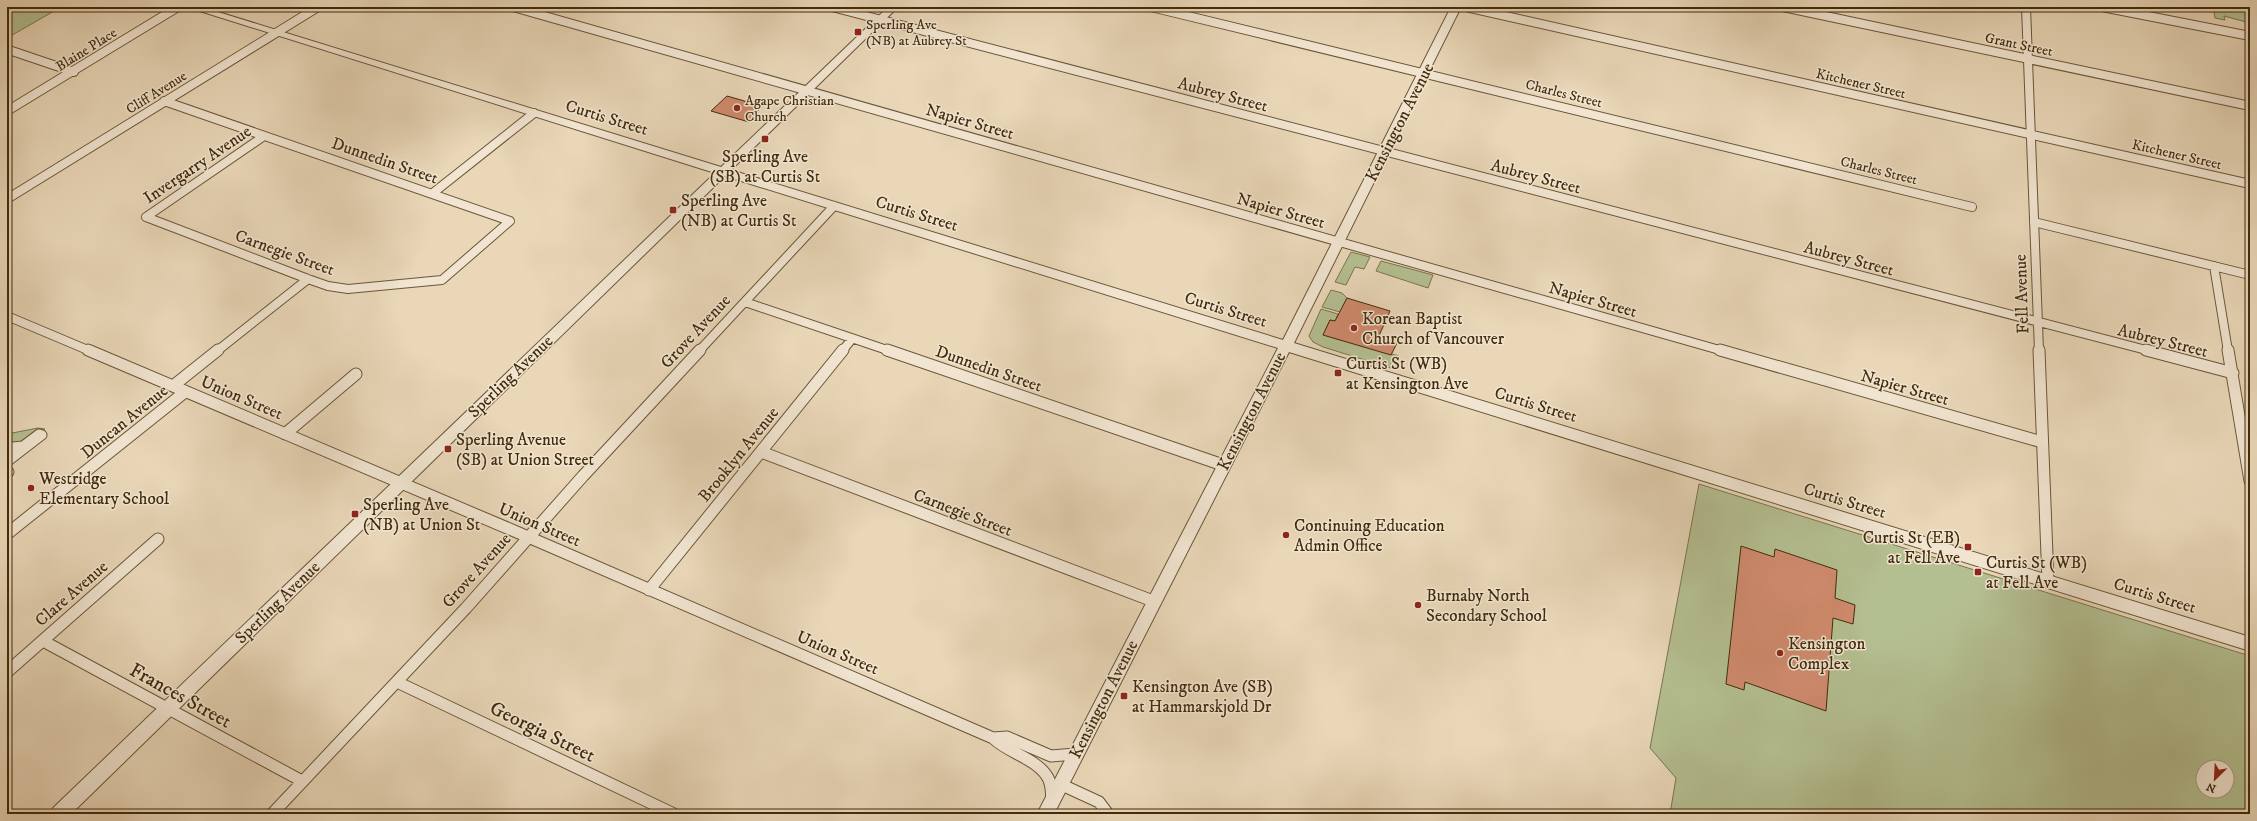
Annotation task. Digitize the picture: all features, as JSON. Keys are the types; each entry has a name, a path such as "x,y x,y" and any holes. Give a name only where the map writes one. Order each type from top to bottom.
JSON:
{"street":[{"name":"Blaine Place","path":"7,112 178,7"},
{"name":"Curtis Street","path":"192,7 2250,644"},
{"name":"Cliff Avenue","path":"7,198 318,7"},
{"name":"Napier Street","path":"513,7 2042,442"},
{"name":"Aubrey Street","path":"832,7 2233,373"},
{"name":"Sperling Avenue","path":"59,814 893,7"},
{"name":"Charles Street","path":"1151,7 1972,207"},
{"name":"Kensington Avenue","path":"1048,807 1384,152 1456,7"},
{"name":"Kitchener Street","path":"1466,7 2250,184"},
{"name":"Grant Street","path":"1783,7 2250,106"},
{"name":"Fell Avenue","path":"2026,7 2048,581"},
{"path":"2102,7 2250,36"},
{"path":"12,51 74,72"},
{"name":"Dunnedin Street","path":"164,101 510,221 442,280"},
{"path":"433,194 534,113"},
{"name":"Invergarry Avenue","path":"146,217 264,136"},
{"name":"Grove Avenue","path":"272,814 397,682 529,538 583,476 834,206"},
{"name":"Carnegie Street","path":"146,217 328,286 348,289 442,280"},
{"path":"2034,222 2250,275"},
{"path":"2214,266 2250,481"},
{"name":"Duncan Avenue","path":"173,386 308,279"},
{"name":"Dunnedin Street","path":"745,302 1223,465"},
{"name":"Union Street","path":"7,316 529,538 993,738 1000,746 1043,772 1049,779 1048,807"},
{"name":"Brooklyn Avenue","path":"649,590 852,339"},
{"path":"285,434 356,374"},
{"name":"Duncan Avenue","path":"7,534 185,392"},
{"path":"7,451 13,447 23,446 39,434 42,435 7,462"},
{"name":"Carnegie Street","path":"761,452 1153,601"},
{"name":"Clare Avenue","path":"7,672 158,539"},
{"name":"Frances Street","path":"43,641 302,781"},
{"name":"Georgia Street","path":"397,682 674,814"},
{"name":"Union Street","path":"993,738 1006,737 1051,756 1076,754"},
{"path":"1060,784 1099,802 1108,814"}],"green space":[{"path":"18,7 61,7 7,38 7,13"},
{"path":"2213,7 2225,7 2250,13 2250,23 2224,16 2225,20 2215,18"},
{"path":"1351,252 1370,257 1364,269 1355,267 1346,285 1335,282"},
{"path":"1381,261 1433,275 1428,288 1376,271"},
{"path":"1331,290 1342,293 1347,298 1340,312 1322,307"},
{"path":"1321,309 1338,314 1335,321 1330,320 1323,335 1399,356 1394,369 1323,347 1313,342 1309,336"},
{"path":"38,428 45,429 23,446 7,451 7,434"},
{"path":"1699,484 2250,656 2250,814 1670,814 1676,778 1650,748"}],"building":[{"name":"Agape Christian Church","path":"727,96 762,106 749,122 711,111"},
{"name":"Korean Baptist Church of Vancouver","path":"1347,298 1390,311 1378,338 1397,343 1391,355 1323,335 1330,320 1335,321"},
{"name":"Kensington Complex","path":"1741,546 1774,557 1775,549 1837,570 1835,598 1855,605 1853,624 1833,618 1826,711 1745,682 1744,690 1726,684"}],"place":[{"name":"Sperling Ave (NB) at Aubrey St","path":"858,32"},
{"name":"Agape Christian Church","path":"737,108"},
{"name":"Sperling Ave (SB) at Curtis St","path":"765,139"},
{"name":"Sperling Ave (NB) at Curtis St","path":"673,210"},
{"name":"Korean Baptist Church of Vancouver","path":"1354,328"},
{"name":"Curtis St (WB) at Kensington Ave","path":"1338,373"},
{"name":"Sperling Avenue (SB) at Union Street","path":"448,449"},
{"name":"Westridge Elementary School","path":"31,488"},
{"name":"Sperling Ave (NB) at Union St","path":"355,514"},
{"name":"Continuing Education Admin Office","path":"1286,535"},
{"name":"Curtis St (EB) at Fell Ave","path":"1968,547"},
{"name":"Curtis St (WB) at Fell Ave","path":"1978,572"},
{"name":"Burnaby North Secondary School","path":"1418,605"},
{"name":"Kensington Complex","path":"1780,653"},
{"name":"Kensington Ave (SB) at Hammarskjold Dr","path":"1124,696"}]}
